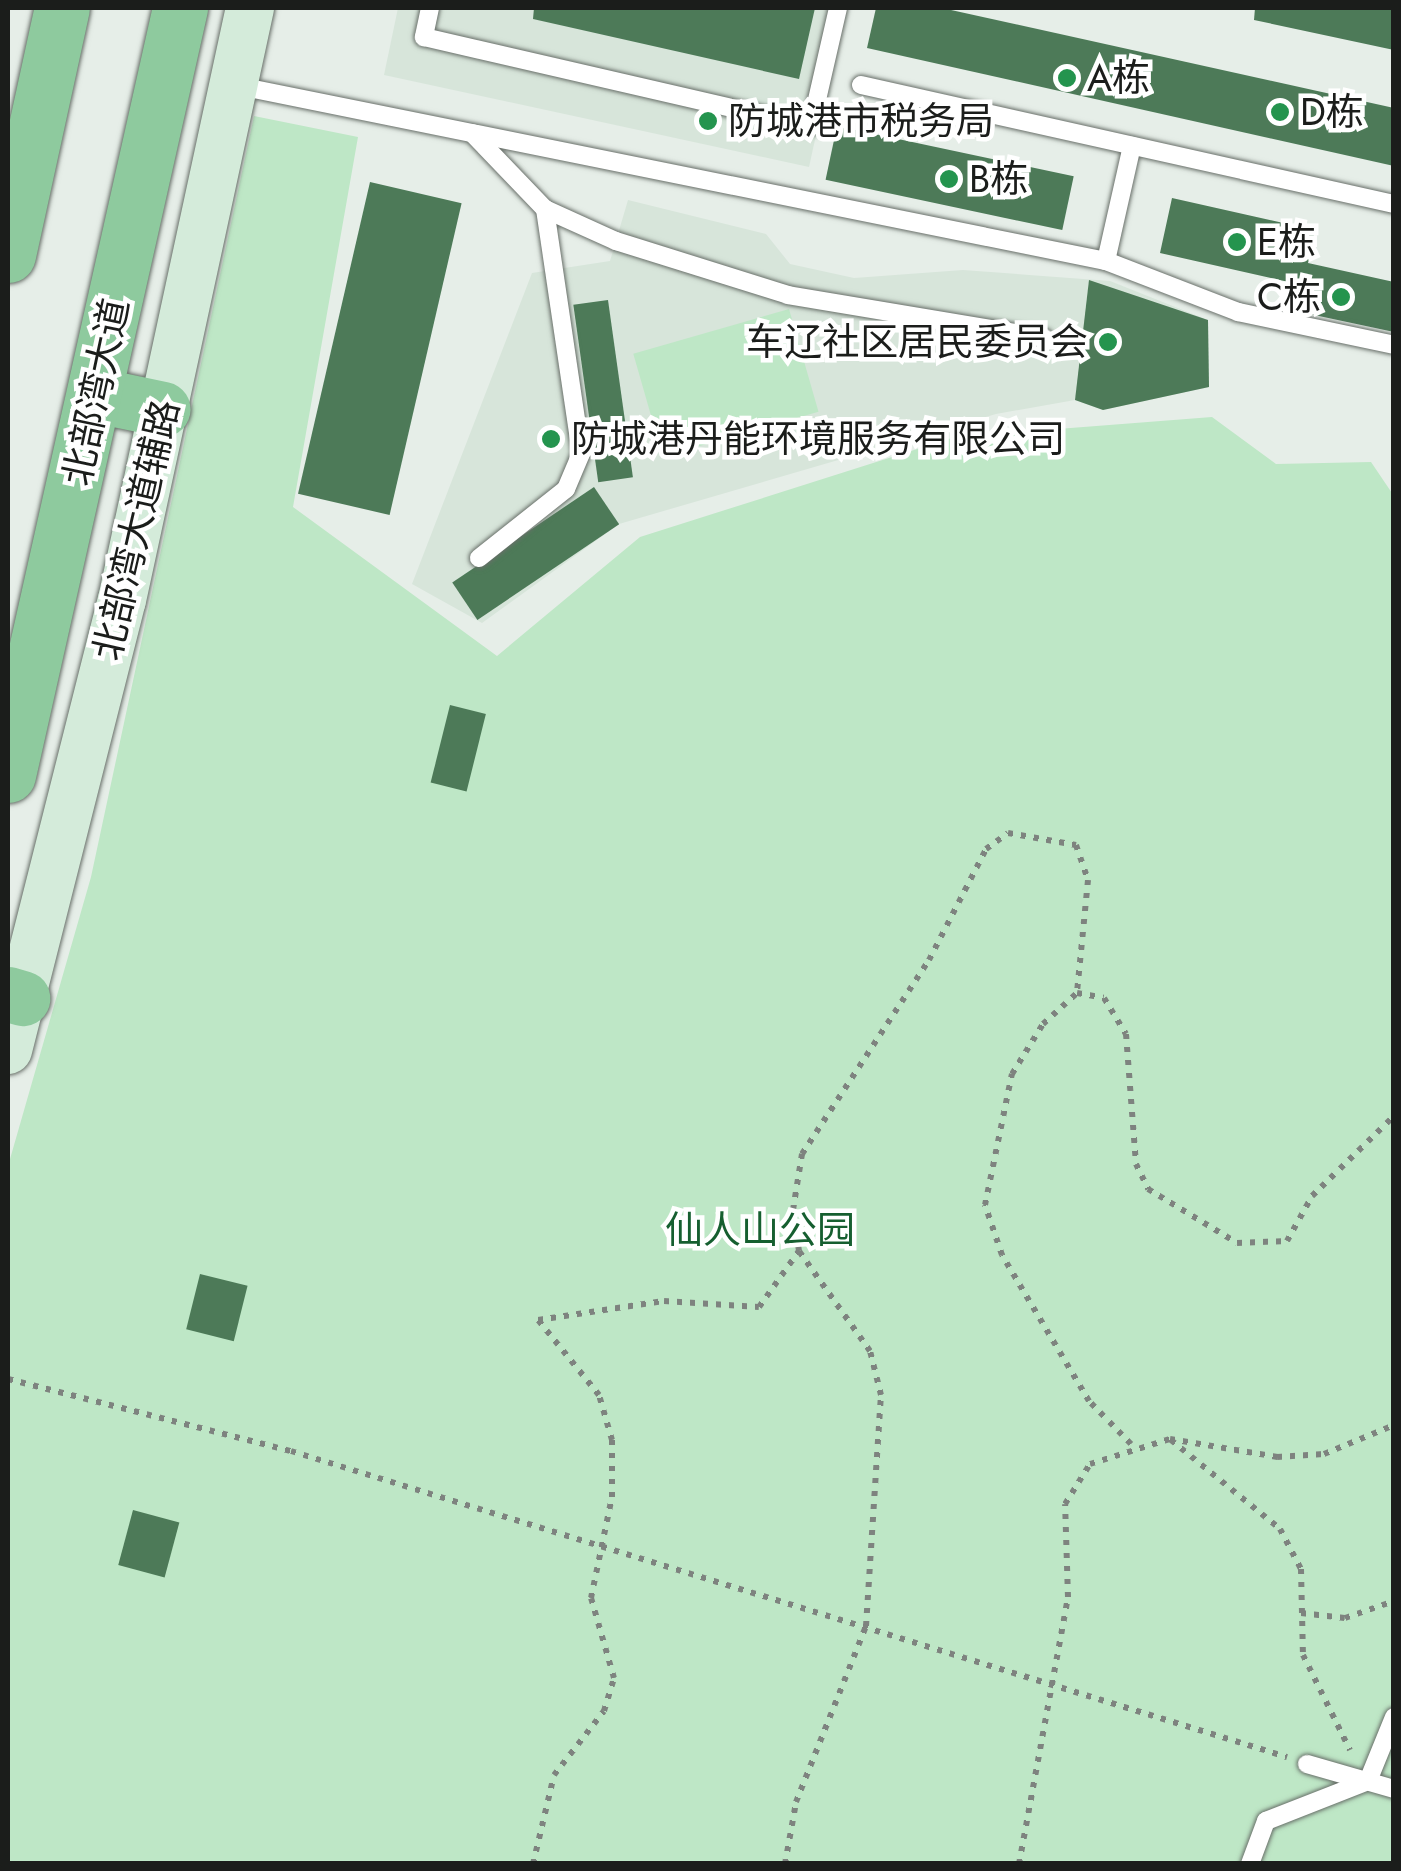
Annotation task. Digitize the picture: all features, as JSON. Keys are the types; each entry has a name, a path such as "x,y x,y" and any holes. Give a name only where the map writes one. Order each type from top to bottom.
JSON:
{"highway":[{"path":"8,255 62,8"},
{"name":"北部湾大道","path":"8,775 180,8"},
{"path":"96,395 163,409"}],"main road":[{"name":"北部湾大道辅路","path":"8,1050 15,996 163,409 250,8"}],"lane":[{"path":"430,8 424,37 811,126 838,8"},
{"path":"234,85 1106,261 1238,312 1394,345"},
{"path":"862,85 1394,204"},
{"path":"471,133 545,209 788,295 1044,338"},
{"path":"1106,261 1132,146"},
{"path":"479,558 566,489 581,452 545,209"},
{"path":"1250,1864 1266,1821 1368,1781 1394,1717"},
{"path":"1307,1764 1394,1788"}],"path":[{"path":"784,1864 796,1802 866,1626 881,1395 870,1350 799,1252 793,1210 802,1154 930,960 986,849 1008,832 1076,845 1088,880 1077,993 1012,1074 985,1206 1002,1255 1090,1401 1131,1444"},
{"path":"1077,993 1104,998 1126,1034 1136,1164 1148,1188 1237,1243 1287,1242 1312,1196 1394,1116"},
{"path":"533,1864 554,1775 604,1711 614,1678 591,1598 612,1440 599,1395 538,1320 664,1301 759,1307 799,1252"},
{"path":"8,1378 291,1450 1307,1764"},
{"path":"1018,1864 1048,1681 1068,1597 1065,1504 1090,1464 1131,1444 1170,1439 1277,1457 1324,1454 1394,1425"},
{"path":"1170,1439 1280,1529 1301,1569 1304,1655 1368,1781"},
{"path":"1301,1613 1345,1618 1394,1601"}],"shaded area":[{"name":"防城港市税务局","path":"398,8 844,8 809,167 384,75"},
{"path":"628,200 766,234 790,264 854,278 963,270 1110,281 1208,320 1209,387 1103,410 1075,400 996,414 619,524 482,623 412,584 532,273 610,261"}],"green space":[{"name":"仙人山公园","path":"254,116 358,137 293,507 497,656 640,537 955,437 1212,417 1276,464 1371,462 1394,496 1393,1863 8,1863 8,1166 91,877"},
{"path":"789,309 818,412 663,457 633,354"}],"building":[{"path":"534,8 815,8 799,79 533,19"},
{"path":"876,8 942,8 1394,108 1394,166 867,48"},
{"path":"1255,8 1394,8 1394,50 1254,20"},
{"name":"B栋","path":"837,126 1074,176 1062,230 826,180"},
{"path":"370,182 462,203 390,515 298,494"},
{"name":"E栋","path":"1172,198 1315,230 1308,263 1394,282 1394,332 1286,309 1293,283 1160,253"},
{"path":"1089,280 1208,320 1209,387 1103,410 1075,400"},
{"path":"608,300 633,477 598,482 573,305"},
{"path":"594,487 619,524 477,620 452,583"},
{"path":"450,705 486,714 467,792 431,783"},
{"path":"200,1274 248,1286 234,1341 186,1329"},
{"path":"133,1510 179,1522 165,1577 118,1565"}],"place":[{"name":"A栋","path":"1067,78"},
{"name":"D栋","path":"1280,112"},
{"name":"防城港市税务局","path":"708,121"},
{"name":"B栋","path":"949,179"},
{"name":"E栋","path":"1237,242"},
{"name":"C栋","path":"1341,297"},
{"name":"车辽社区居民委员会","path":"1108,342"},
{"name":"防城港丹能环境服务有限公司","path":"551,439"}]}
